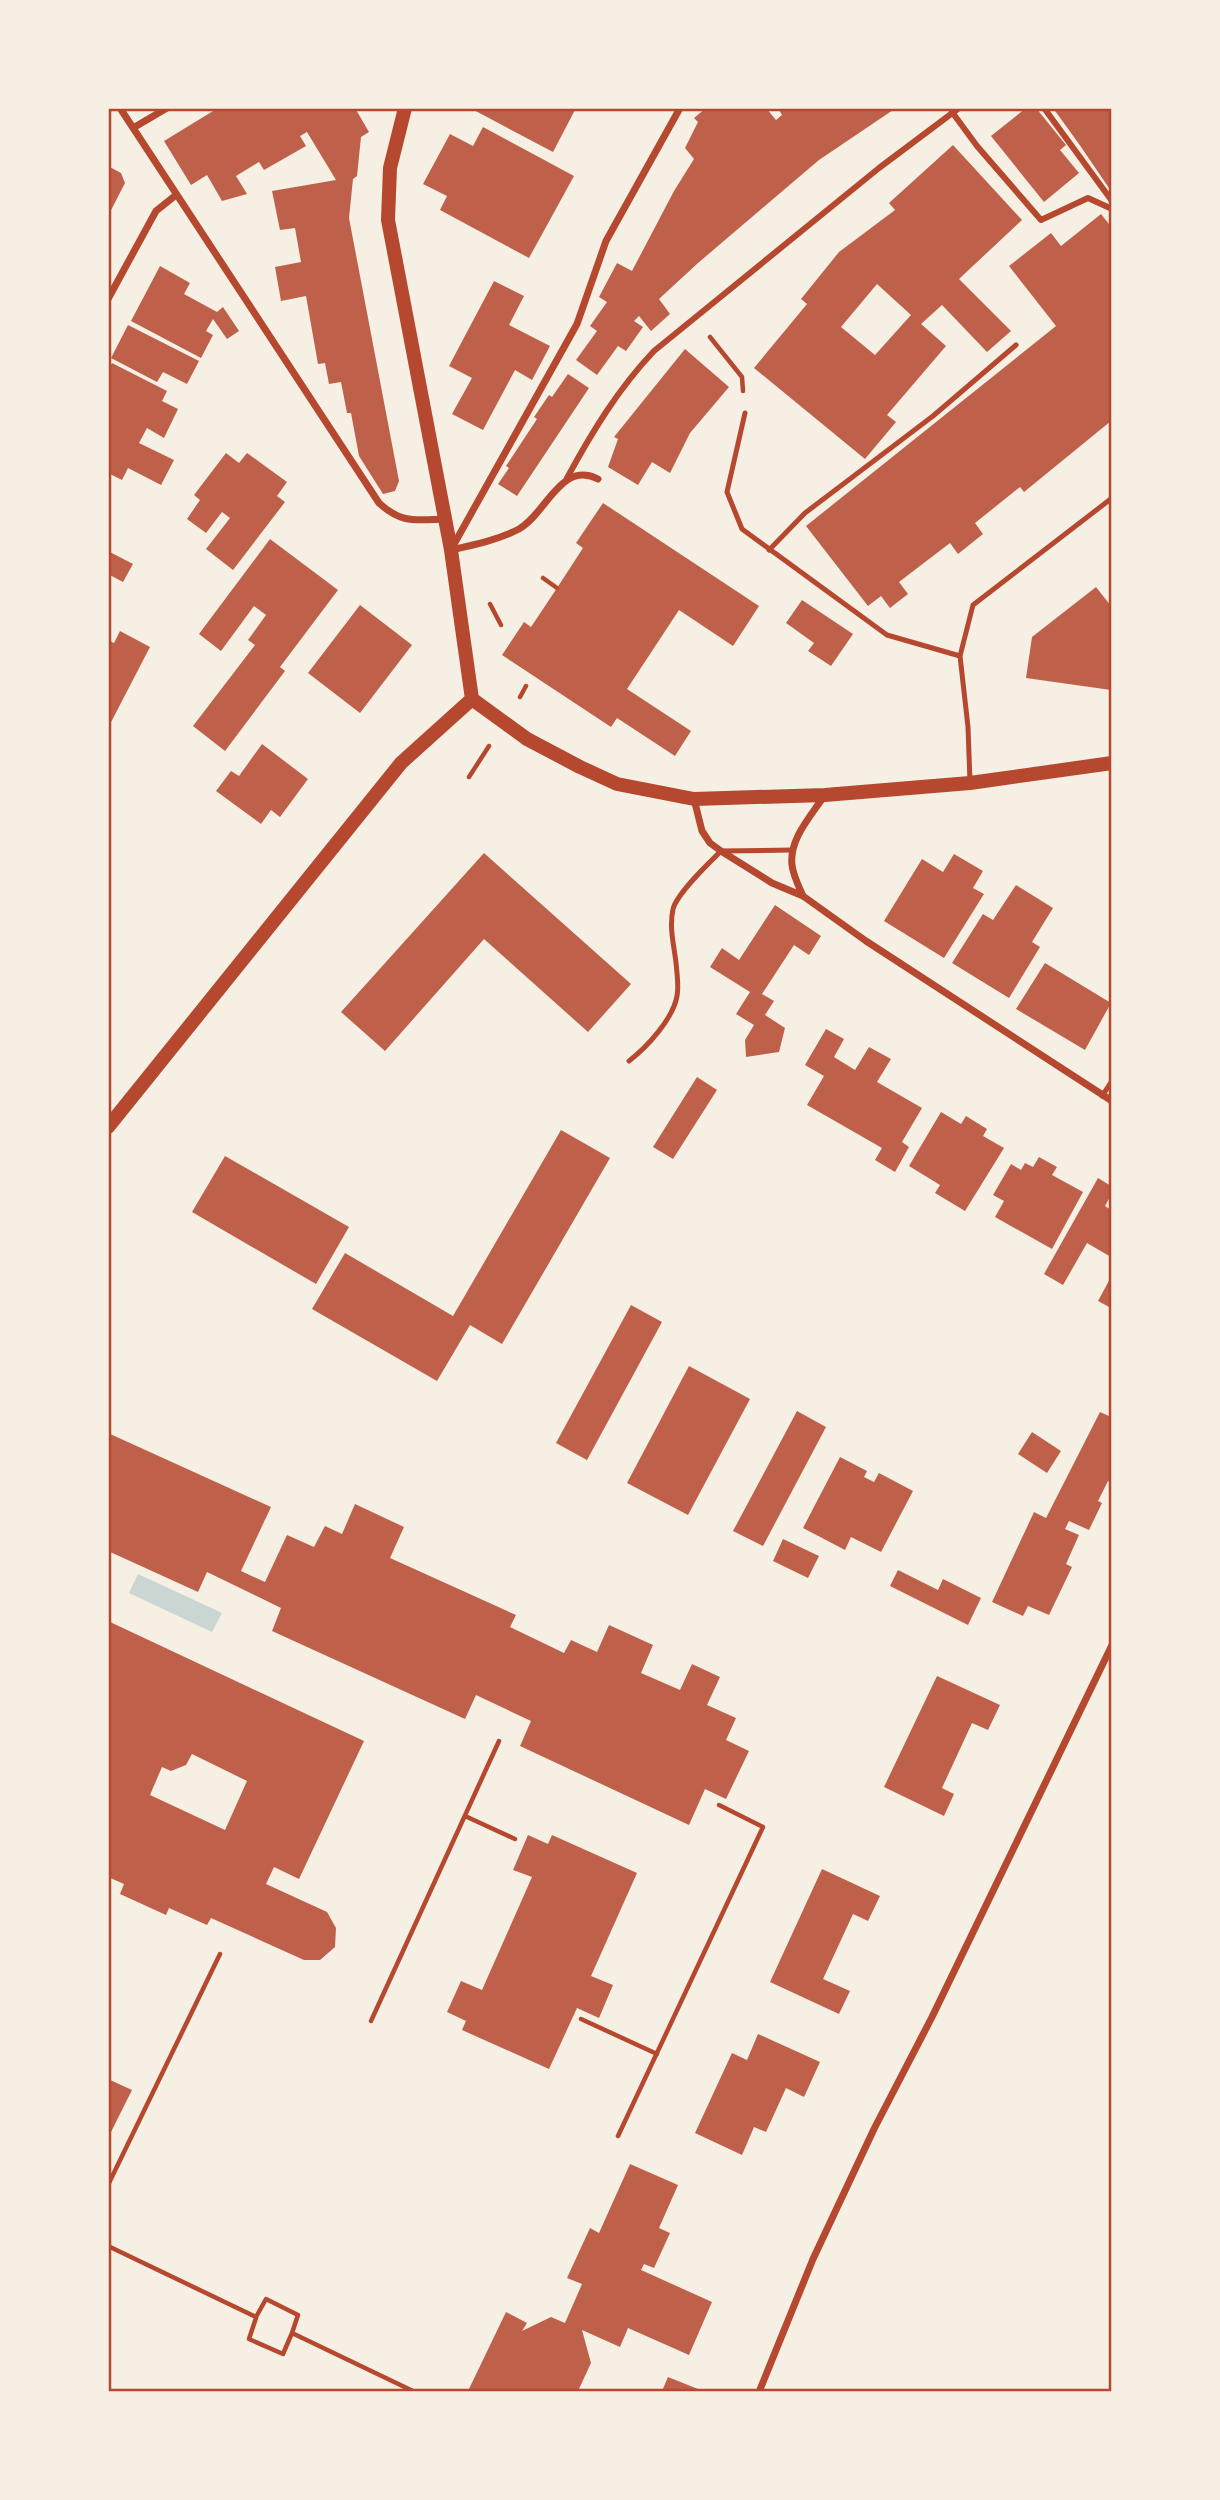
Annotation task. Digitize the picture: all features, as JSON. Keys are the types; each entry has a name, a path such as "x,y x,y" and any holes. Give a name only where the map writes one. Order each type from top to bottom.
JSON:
{"main road":[{"path":"405,108 390,168 388,220 451,550 472,699 527,739 617,784 694,799 825,794 970,783 1111,763"},
{"path":"108,1127 401,763 472,699"}],"street":[{"path":"120,108 379,503 393,516 412,520 445,519"},
{"path":"133,128 167,108"},
{"path":"451,550 577,324 606,241 680,108"},
{"path":"1044,108 1111,201"},
{"path":"451,550 519,528 542,509 567,478 604,413 630,376 654,351 879,168 956,110 977,146 1041,220 1088,198 1111,209"},
{"path":"108,299 156,211 176,195"},
{"path":"567,478 589,474 598,479"},
{"path":"803,896 792,867 792,850 825,794"},
{"path":"694,799 702,831 710,843 721,851 772,883 803,896 877,948 1111,1101"},
{"path":"759,2392 813,2259 863,2152 1111,1645"}],"lane":[{"path":"769,551 805,513 933,416 1016,345"},
{"path":"745,413 727,492 742,529 887,635 960,656"},
{"path":"970,783 968,727 960,656 973,606 1111,498"},
{"path":"629,1060 646,1048 663,1026 677,997 671,935 673,907 696,876 721,851 792,850"},
{"path":"1102,1096 1111,1081"}],"path":[{"path":"694,318 742,377 745,413"},
{"path":"543,578 557,587"},
{"path":"371,2021 499,1741"},
{"path":"618,2136 763,1827 719,1805"},
{"path":"465,1816 515,1839"},
{"path":"108,2185 220,1954"},
{"path":"581,2019 657,2054"},
{"path":"108,2246 256,2317"},
{"path":"266,2299 298,2315 283,2354 249,2339 256,2317 266,2299"},
{"path":"292,2333 415,2392"}],"shaded area":[{"path":"138,1574 222,1613 212,1632 129,1593"}],"building":[{"path":"218,108 355,108 369,132 361,137 349,218 399,481 395,491 383,494 359,456 351,413 347,413 341,382 329,384 325,363 318,364 306,296 281,301 275,267 301,262 295,228 280,230 272,191 336,180 307,132 300,136 306,146 264,170 259,162 236,176 247,194 222,201 207,175 191,185 164,141"},
{"path":"470,108 576,108 553,152"},
{"path":"706,108 766,108 776,120 782,115 778,108 896,108 819,160 698,263 659,299 670,314 651,331 639,316 634,321 643,327 626,351 618,346 597,375 576,360 597,331 590,326 607,302 599,297 617,263 632,271 694,159 685,148 698,122 694,118"},
{"path":"1026,108 1036,108 1066,145 1060,150 1079,173 1044,202 991,136"},
{"path":"1053,108 1111,108 1111,191 1079,144"},
{"path":"483,127 574,176 529,258 440,210 447,196 423,184 450,134 473,146"},
{"path":"953,145 1022,220 959,279 1011,331 987,352 942,305 921,324 946,346 887,415 896,422 865,459 754,368 807,304 801,299 839,252 895,210 889,203","holes":["877,284 911,315 875,355 841,327"]},
{"path":"108,166 121,173 125,183 108,216"},
{"path":"1101,214 1109,224 1111,222 1111,421 1024,492 1020,487 975,523 983,534 958,554 950,543 899,582 908,594 890,608 881,596 868,606 806,526 1056,326 1009,266 1051,233 1061,246"},
{"path":"160,266 190,283 184,294 217,312 223,307 239,331 227,339 213,319 206,331 213,335 201,358 131,321"},
{"path":"494,281 524,296 509,325 550,346 532,380 515,370 483,430 452,414 472,378 449,366"},
{"path":"128,325 199,361 187,384 163,372 157,382 111,358"},
{"path":"685,349 729,387 690,433 670,473 652,462 638,485 608,467 618,439 614,437"},
{"path":"112,363 167,391 162,401 178,409 164,438 147,428 139,443 174,460 161,485 128,468 122,480 108,473 108,370"},
{"path":"568,374 589,388 517,496 498,484 509,468 506,466 537,419 534,417"},
{"path":"226,453 239,463 247,453 287,482 277,496 285,502 233,570 206,549 230,518 222,512 206,533 187,519 200,500 194,495"},
{"path":"603,503 759,606 733,646 679,610 627,689 691,731 675,756 617,718 611,727 502,655 524,622 531,627 557,588 583,548 576,543"},
{"path":"270,539 338,590 280,667 285,671 225,751 193,726 255,645 248,640 266,615 254,606 221,651 199,634"},
{"path":"108,551 133,564 123,582 108,574"},
{"path":"1096,587 1111,606 1111,690 1026,678 1032,637"},
{"path":"802,600 853,634 831,666 808,651 814,643 786,623"},
{"path":"360,605 412,645 360,713 308,673"},
{"path":"120,631 150,647 108,728 108,640 114,643"},
{"path":"262,744 308,779 280,817 271,810 261,824 216,791 231,771 239,776"},
{"path":"484,853 631,984 588,1032 484,939 385,1051 341,1012"},
{"path":"954,854 983,871 973,888 984,894 944,958 884,921 922,859 943,872"},
{"path":"1016,885 1053,908 1032,942 1040,947 1009,998 952,963 983,914 993,920"},
{"path":"775,905 821,936 809,955 794,945 762,994 774,1001 765,1015 785,1028 779,1052 746,1057 745,1040 754,1025 736,1014 750,992 710,967 722,948 739,960"},
{"path":"1045,963 1111,1003 1085,1050 1016,1009"},
{"path":"826,1029 844,1039 834,1057 855,1070 869,1047 891,1059 877,1082 922,1108 902,1142 909,1147 895,1172 875,1160 882,1148 807,1105 824,1076 805,1065"},
{"path":"697,1077 717,1090 673,1159 653,1147"},
{"path":"941,1112 961,1124 966,1116 987,1129 983,1136 1004,1148 965,1211 935,1193 940,1185 909,1166"},
{"path":"561,1130 610,1158 502,1344 470,1325 437,1381 312,1309 345,1253 453,1316"},
{"path":"225,1156 349,1227 316,1284 192,1212"},
{"path":"1039,1157 1057,1167 1052,1175 1083,1192 1052,1249 995,1217 1004,1201 993,1195 1011,1164 1021,1170 1025,1163 1033,1167"},
{"path":"1098,1178 1111,1186 1111,1195 1105,1206 1111,1210 1111,1257 1087,1243 1063,1285 1044,1274"},
{"path":"1111,1277 1111,1308 1098,1301"},
{"path":"631,1305 662,1322 587,1460 556,1443"},
{"path":"689,1366 750,1399 688,1515 627,1483"},
{"path":"797,1411 826,1427 763,1546 733,1531"},
{"path":"1100,1412 1111,1417 1111,1483 1108,1481 1098,1501 1102,1503 1089,1530 1069,1521 1065,1529 1079,1535 1066,1564 1072,1567 1049,1615 1028,1606 1023,1616 992,1602 1034,1512 1046,1518"},
{"path":"1032,1432 1061,1451 1047,1473 1018,1454"},
{"path":"108,1433 271,1507 241,1571 265,1582 287,1535 314,1547 325,1526 342,1534 355,1504 404,1527 390,1558 516,1615 510,1627 564,1653 571,1640 597,1652 609,1625 653,1645 641,1673 680,1690 692,1664 720,1677 707,1705 736,1718 726,1740 749,1751 726,1799 705,1789 689,1825 520,1746 531,1721 476,1695 465,1719 272,1631 281,1608 207,1572 198,1592 108,1551"},
{"path":"840,1457 867,1471 864,1477 874,1482 879,1473 913,1491 881,1552 851,1537 845,1550 803,1528"},
{"path":"783,1539 819,1556 808,1578 773,1561"},
{"path":"898,1570 938,1590 943,1579 981,1598 968,1625 890,1586"},
{"path":"108,1621 364,1741 299,1879 274,1867 266,1884 327,1912 336,1928 335,1947 320,1960 304,1960 211,1918 207,1925 169,1908 166,1915 120,1894 124,1884 108,1877","holes":["192,1754 247,1781 225,1830 150,1795 162,1767 171,1771 186,1765"]},
{"path":"937,1676 1000,1705 988,1730 972,1723 942,1788 954,1794 944,1816 884,1787"},
{"path":"528,1835 548,1844 552,1835 637,1873 591,1976 613,1985 599,2018 577,2008 549,2069 462,2030 466,2021 447,2012 461,1981 482,1990 532,1877 513,1870"},
{"path":"822,1869 880,1896 868,1921 853,1914 823,1979 850,1991 839,2014 770,1982"},
{"path":"758,2034 820,2062 804,2097 786,2088 766,2132 754,2127 742,2155 695,2133 732,2053 747,2060"},
{"path":"108,2079 132,2090 108,2138"},
{"path":"630,2164 678,2185 659,2228 670,2233 654,2268 644,2264 641,2270 712,2302 689,2355 628,2328 620,2347 582,2330 591,2363 578,2391 468,2391 506,2312 527,2323 522,2331 551,2317 565,2323 582,2284 567,2278 590,2228 599,2233"},
{"path":"668,2377 703,2391 662,2391"}]}
